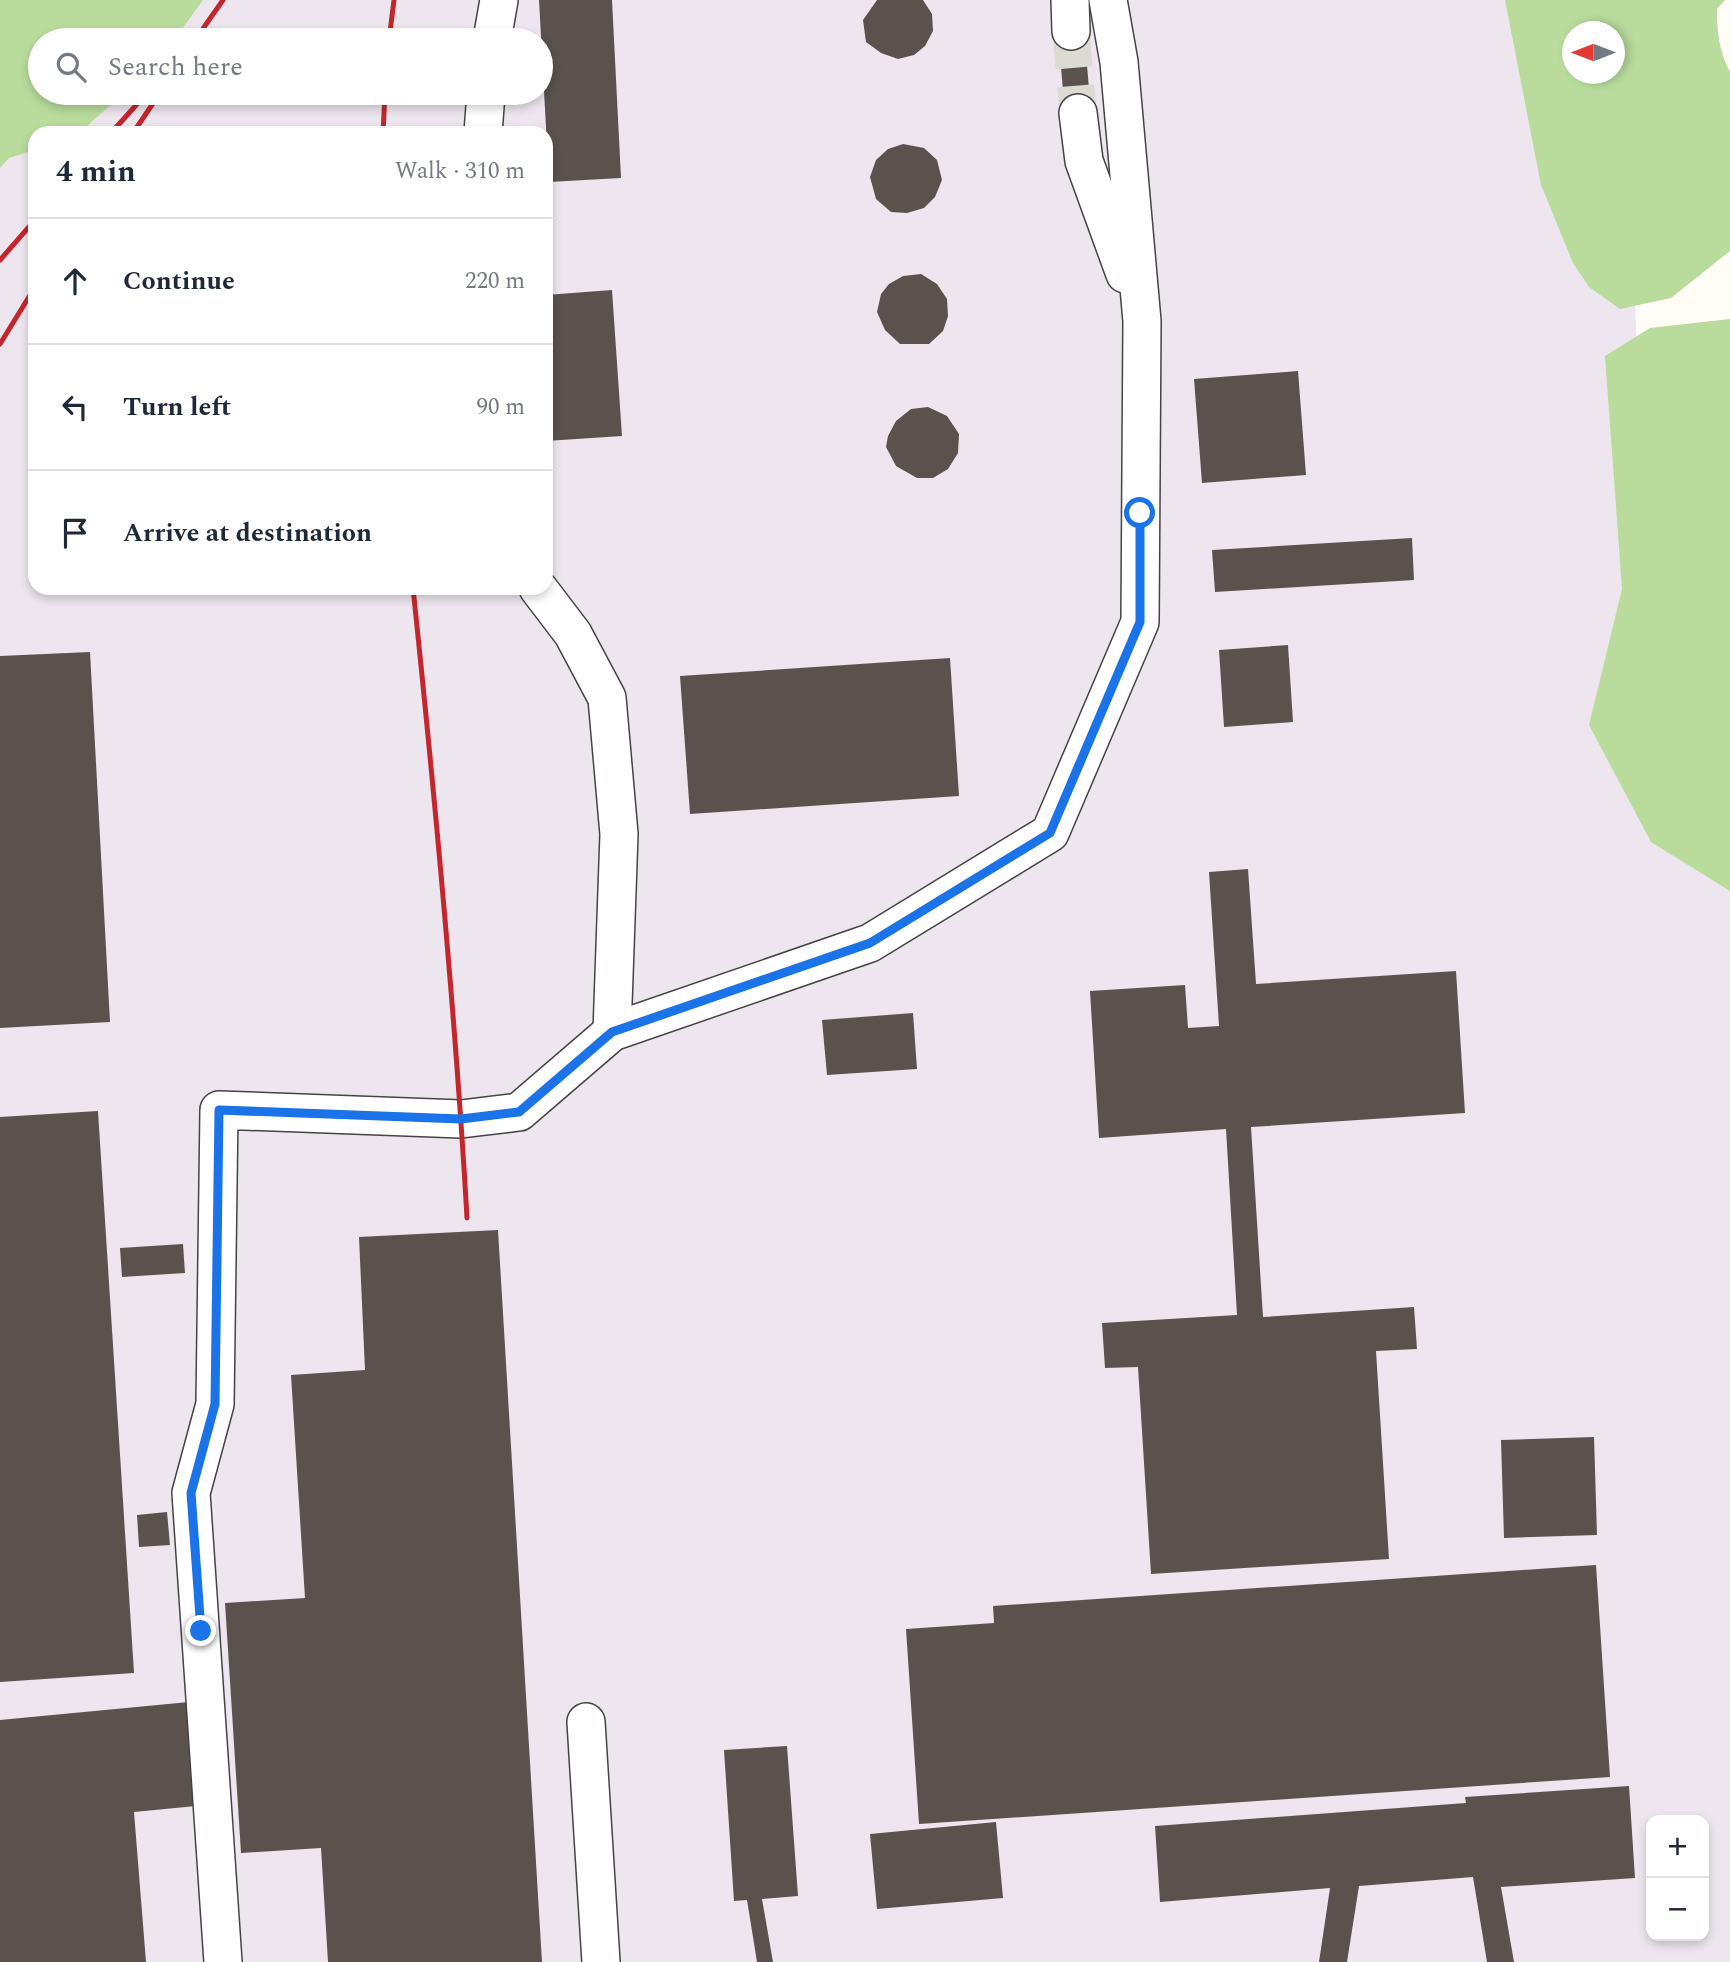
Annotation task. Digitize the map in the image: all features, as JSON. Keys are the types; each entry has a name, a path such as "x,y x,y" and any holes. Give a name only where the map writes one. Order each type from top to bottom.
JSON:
{"lane":[{"path":"494,28 499,0"},
{"path":"223,1962 191,1493 215,1404 219,1110 461,1119 519,1112 612,1032 870,943 1050,833 1140,622 1142,321 1119,62 1108,0"},
{"path":"484,126 485,105"},
{"path":"1078,113 1084,161 1142,321"},
{"path":"543,595 573,634 607,698 619,834 612,1032"},
{"path":"586,1722 601,1962"}],"shaded area":[{"path":"0,0 1623,0 1624,21 1562,21 1562,84 1625,84 1625,50 1650,679 1730,782 1730,1962 0,1962"}],"green space":[{"path":"0,0 203,0 183,28 28,28 28,105 110,105 87,126 28,126 28,152 9,158 0,168"},
{"path":"1505,0 1725,0 1717,9 1717,17 1721,49 1730,72 1730,251 1671,298 1620,309 1589,287 1573,263 1541,185"},
{"path":"1730,319 1730,891 1651,842 1589,725 1622,589 1605,356 1650,328"}],"building":[{"path":"539,0 612,0 621,178 553,182 553,126 546,126 545,105 553,105 553,28 541,28"},
{"path":"877,0 923,0 932,14 933,31 925,46 914,55 898,59 881,53 866,42 863,20"},
{"path":"1084,30 1091,112 1065,114 1058,32"},
{"path":"903,144 924,148 937,160 942,180 935,197 924,208 907,213 891,212 876,199 870,177 876,160 888,149"},
{"path":"921,274 937,284 947,299 948,316 943,331 929,344 900,344 885,330 877,312 881,294 889,284 903,276"},
{"path":"612,290 622,436 553,441 553,294"},
{"path":"1298,371 1306,475 1202,483 1194,379"},
{"path":"928,407 947,416 959,434 958,453 948,469 933,478 917,478 896,466 886,447 896,421 911,409"},
{"path":"1412,538 1414,580 1215,592 1212,550"},
{"path":"1288,645 1293,722 1224,727 1219,650"},
{"path":"90,652 110,1022 0,1028 0,656"},
{"path":"950,658 959,796 690,814 680,676"},
{"path":"1248,869 1256,984 1456,971 1465,1113 1251,1127 1263,1317 1414,1307 1417,1349 1376,1351 1389,1559 1151,1574 1138,1367 1105,1368 1102,1323 1237,1315 1226,1129 1099,1138 1090,991 1185,985 1188,1028 1219,1026 1209,872"},
{"path":"913,1013 917,1069 827,1075 822,1020"},
{"path":"98,1111 134,1673 0,1682 0,1117"},
{"path":"498,1230 542,1962 328,1962 321,1848 241,1853 225,1603 305,1598 291,1375 365,1370 359,1237"},
{"path":"183,1244 185,1273 122,1277 120,1248"},
{"path":"1594,1437 1597,1535 1504,1538 1501,1440"},
{"path":"167,1512 170,1545 139,1547 137,1515"},
{"path":"1596,1565 1610,1777 919,1824 906,1629 994,1623 993,1606"},
{"path":"189,1702 196,1806 134,1812 146,1962 0,1962 0,1720"},
{"path":"787,1746 798,1896 762,1899 773,1962 757,1962 747,1900 734,1901 724,1750"},
{"path":"1629,1786 1635,1878 1501,1887 1514,1962 1487,1962 1473,1877 1359,1886 1347,1962 1319,1962 1330,1888 1160,1902 1155,1826 1466,1803 1465,1797"},
{"path":"996,1822 1003,1898 877,1909 870,1834"}],"tunnel":[{"path":"1071,31 1078,113"}],"railway":[{"path":"203,28 223,0"},
{"path":"390,28 394,0"},
{"path":"117,126 136,105"},
{"path":"138,126 152,105"},
{"path":"383,126 384,105"},
{"path":"0,260 28,228"},
{"path":"0,344 28,298"},
{"path":"414,595 444,903 467,1218"}],"route":[{"path":"201,1631 191,1493 215,1404 219,1110 461,1119 519,1112 612,1032 870,943 1050,833 1140,622 1140,513"}]}
